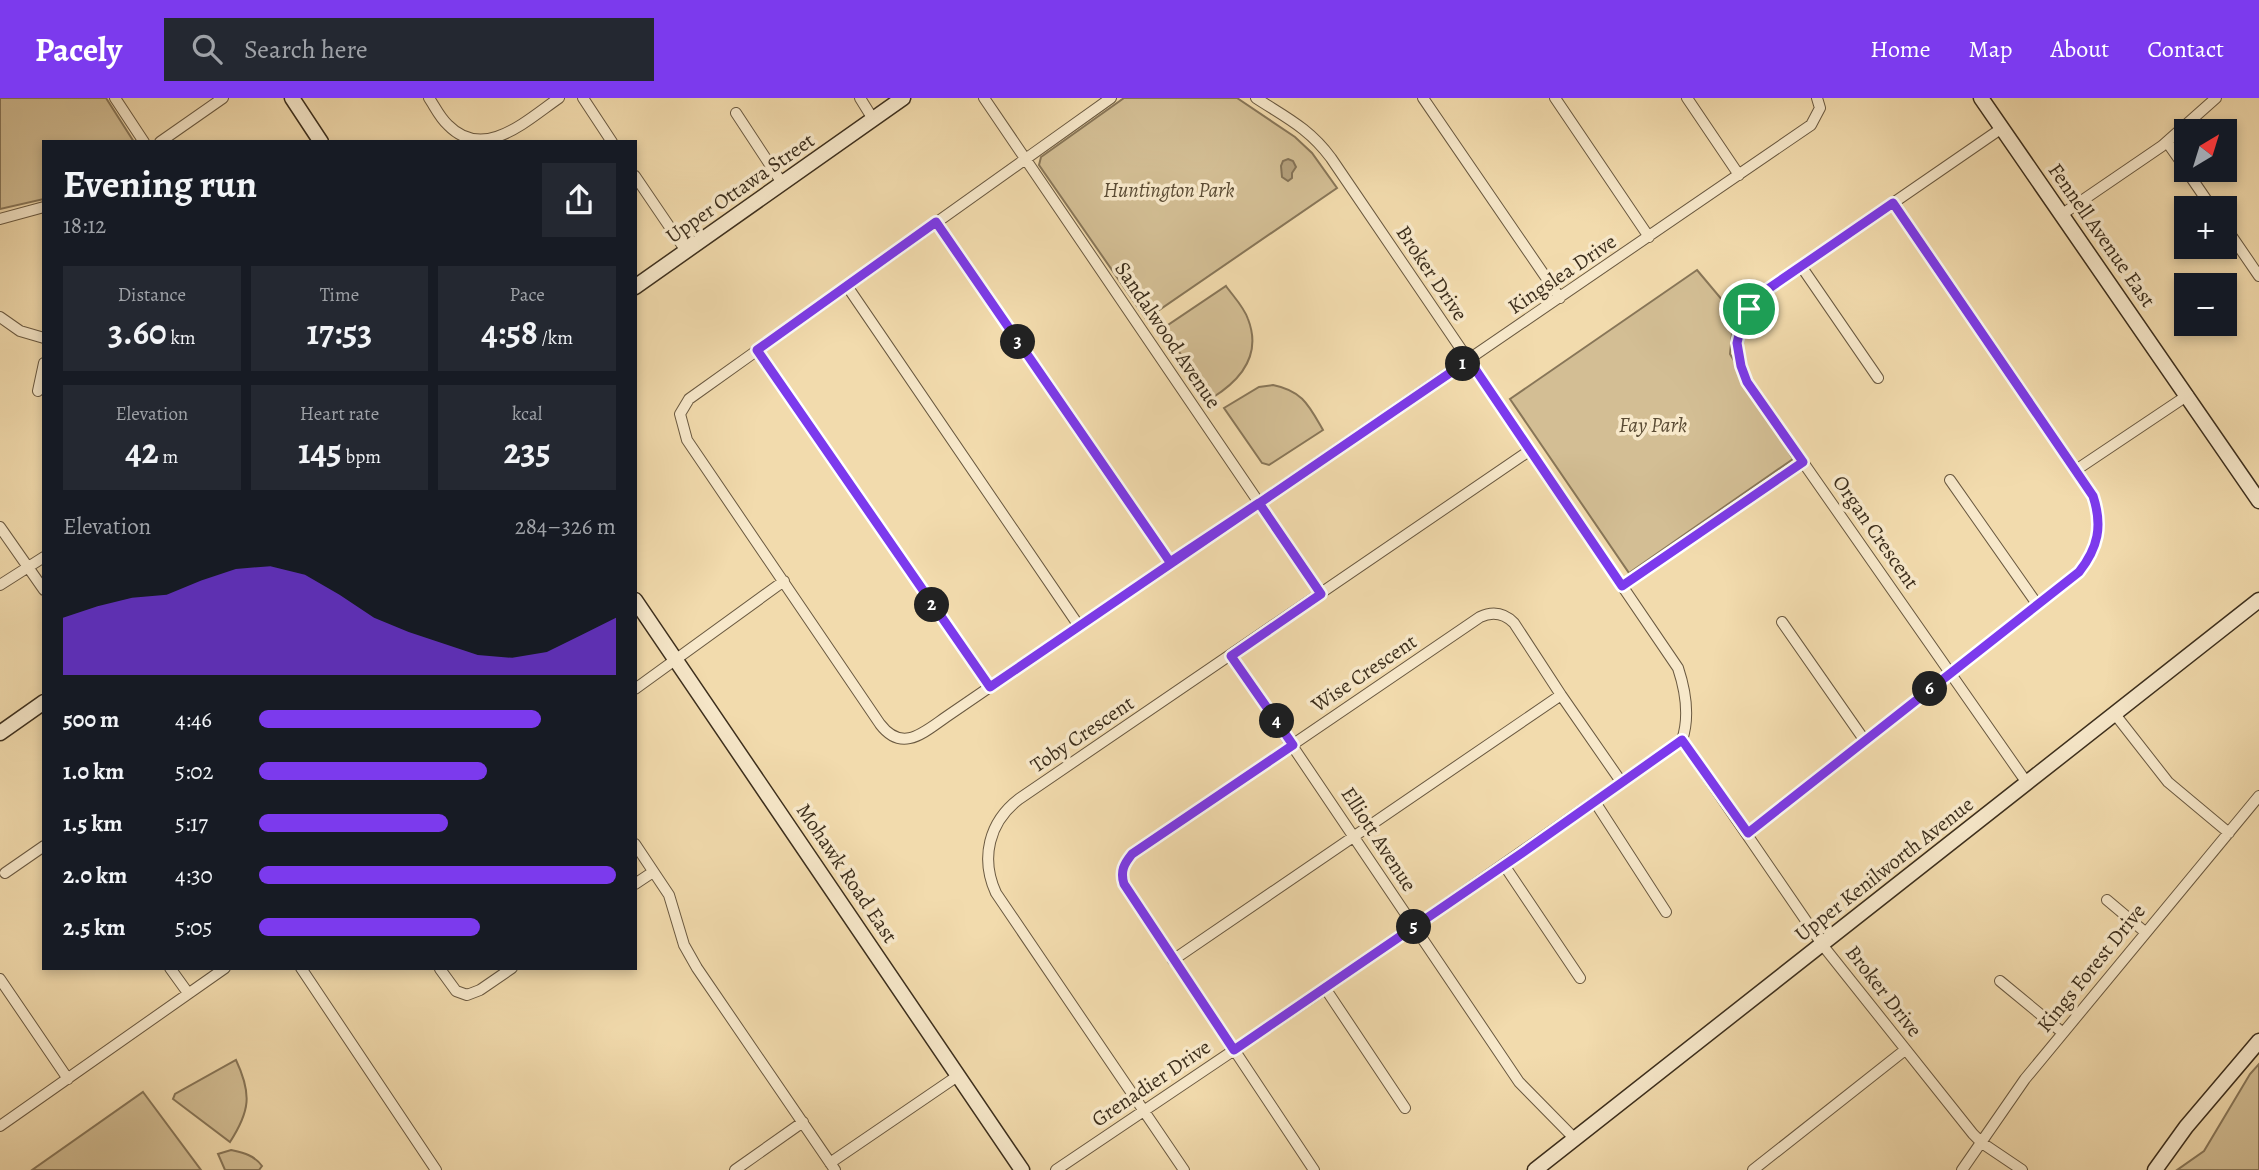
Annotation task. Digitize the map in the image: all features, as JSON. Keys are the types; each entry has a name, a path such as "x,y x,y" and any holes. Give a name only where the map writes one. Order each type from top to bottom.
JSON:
{"main road":[{"path":"292,98 320,140"},
{"name":"Upper Ottawa Street","path":"637,286 902,98"},
{"name":"Fennell Avenue East","path":"1981,98 2259,501"},
{"name":"Upper Kenilworth Avenue","path":"1535,1170 2259,600"},
{"name":"Mohawk Road East","path":"637,603 1022,1170"},
{"path":"0,733 42,703"},
{"path":"2155,1170 2186,1127 2259,1041"}],"street":[{"path":"115,98 143,140"},
{"path":"163,140 223,98"},
{"path":"429,98 446,124 471,140"},
{"path":"489,140 507,133 559,98"},
{"path":"583,98 611,140"},
{"path":"860,98 873,119"},
{"name":"Sandalwood Avenue","path":"984,98 1321,594"},
{"path":"637,688 784,581 687,440 680,415 689,399 1111,98"},
{"name":"Broker Drive","path":"1256,98 1289,117 1321,144 1678,668 1685,690 1686,712 1682,740 1823,944 1980,1142 2022,1170"},
{"path":"1423,98 1560,299"},
{"path":"1556,98 1649,237"},
{"path":"1687,98 1739,175"},
{"path":"2061,215 2167,142 2216,98"},
{"name":"Kingslea Drive","path":"784,581 887,733 909,739 919,735 1811,125 1819,103"},
{"path":"736,113 782,183"},
{"name":"Organ Crescent","path":"2002,128 1761,294 1746,313 1737,343 1747,382 2027,783"},
{"path":"2167,142 2174,152"},
{"path":"637,179 686,251"},
{"path":"1748,833 2079,572 2095,547 2099,523 2093,496 1893,203"},
{"path":"0,219 42,208"},
{"path":"936,222 1170,562"},
{"path":"2237,245 2259,276"},
{"path":"1801,266 1878,378"},
{"path":"847,286 1079,626"},
{"path":"0,317 20,331 42,337"},
{"path":"757,350 990,687"},
{"path":"38,391 42,372"},
{"path":"2076,470 2188,396"},
{"name":"Toby Crescent","path":"1184,1170 996,893 989,877 988,849 997,823 1010,806 1530,451"},
{"path":"1622,586 1803,462"},
{"path":"1950,480 2037,604"},
{"path":"0,527 42,587"},
{"path":"0,585 42,558"},
{"name":"Wise Crescent","path":"1314,1170 1124,884 1121,874 1124,864 1132,854 1480,617 1492,613 1506,616 1514,623 1622,783"},
{"path":"1782,621 1865,741"},
{"name":"Elliott Avenue","path":"1231,656 1520,1082 1574,1139"},
{"path":"1173,960 1561,695"},
{"path":"2114,713 2168,782 2229,833"},
{"name":"Grenadier Drive","path":"1056,1170 1414,927 1682,740"},
{"name":"Kings Forest Drive","path":"1962,1170 1980,1142 2063,1033 2259,796"},
{"path":"1594,802 1666,912"},
{"path":"5,873 42,847"},
{"path":"637,847 669,895 684,945 697,968 832,1166 959,1074"},
{"path":"1504,864 1580,978"},
{"path":"637,883 653,872"},
{"path":"2107,900 2146,932"},
{"path":"171,970 188,993"},
{"path":"0,1126 222,970"},
{"path":"302,970 436,1170"},
{"path":"441,970 456,991 467,995 480,990 509,970"},
{"path":"0,979 4,991 68,1079"},
{"path":"2000,981 2063,1033"},
{"path":"1325,988 1405,1108"},
{"path":"1753,1170 1905,1050"},
{"path":"735,1170 803,1122"}],"green space":[{"path":"0,98 106,98 133,140 42,140 42,199 0,209"},
{"name":"Huntington Park","path":"1124,98 1237,98 1295,137 1312,153 1337,188 1146,319 1039,165 1041,157"},
{"name":"Fay Park","path":"1697,270 1734,314 1730,354 1793,459 1629,573 1510,399"},
{"path":"1226,286 1246,315 1252,332 1252,344 1250,355 1240,375 1212,398 1165,332 1168,325"},
{"path":"1273,385 1292,391 1304,401 1323,430 1269,465 1262,463 1224,408 1259,387"},
{"path":"236,1060 245,1083 246,1102 242,1121 230,1142 173,1099 175,1094"},
{"path":"2259,1064 2259,1170 2177,1170 2204,1151 2250,1074"},
{"path":"143,1092 201,1170 32,1170"},
{"path":"231,1150 252,1157 262,1166 259,1170 225,1170 218,1154"}],"shaded area":[{"path":"1283,161 1293,161 1296,167 1288,181 1282,177 1281,166"}],"route":[{"path":"1749,309 1743,318 1737,343 1741,366 1747,382 1803,462 1622,586 1469,360 1170,562 990,687 757,350 936,222 1170,562 1259,503 1321,594 1231,656 1293,745 1132,854 1124,864 1121,874 1124,884 1234,1050 1313,998 1682,740 1748,833 2079,572 2091,556 2098,537 2099,523 2093,496 1893,203 1765,291 1749,309"}]}
